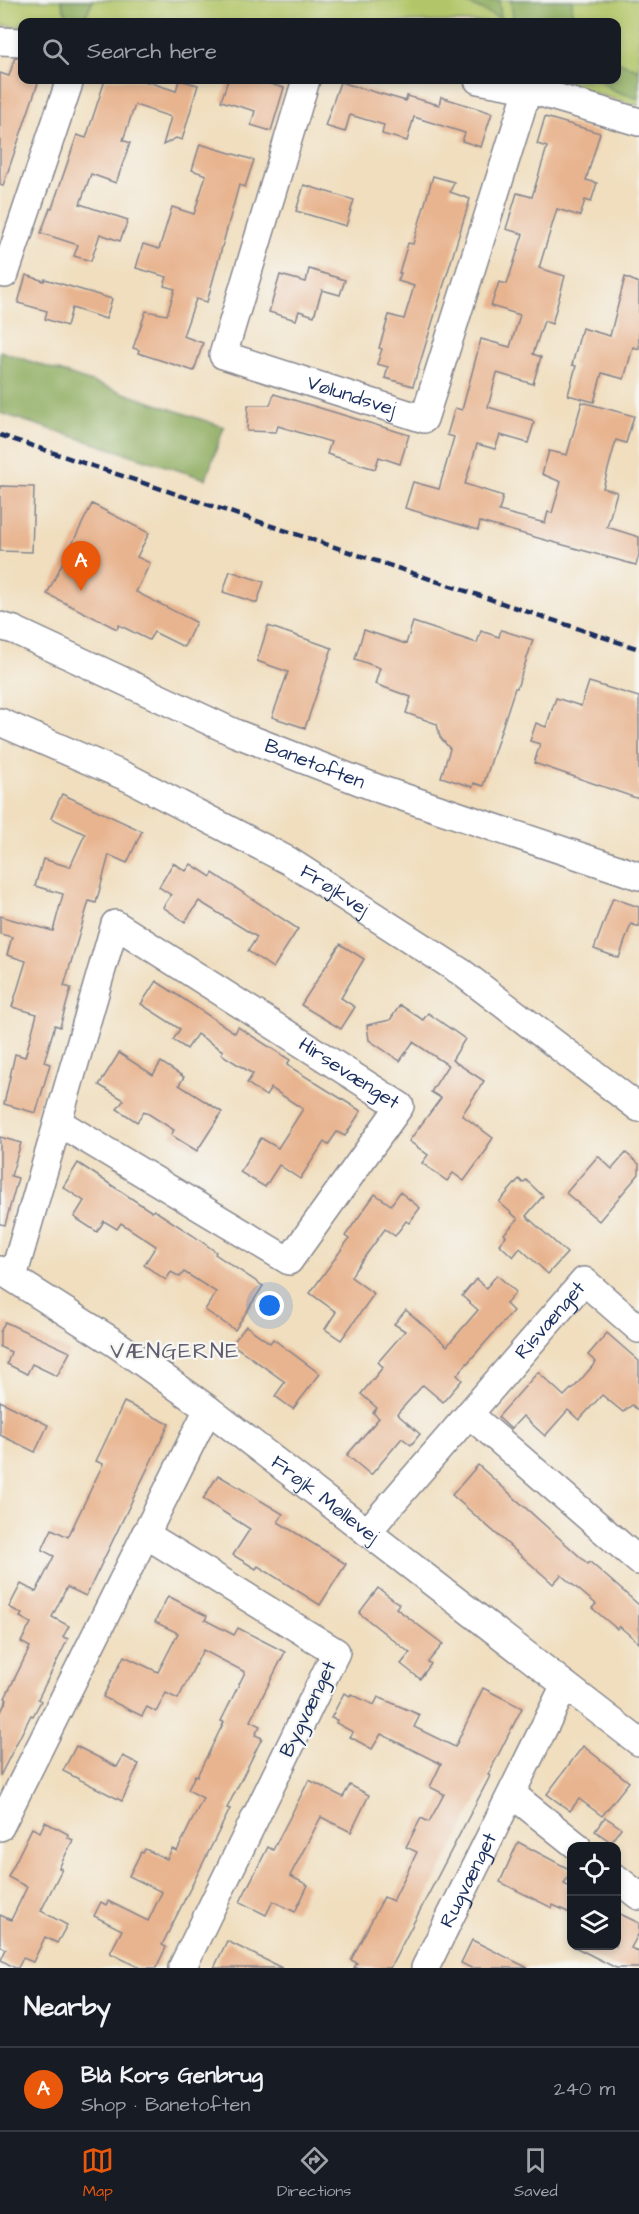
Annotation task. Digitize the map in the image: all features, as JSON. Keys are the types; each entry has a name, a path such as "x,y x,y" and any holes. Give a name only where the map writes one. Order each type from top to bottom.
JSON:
{"street":[{"path":"0,41 18,42"},
{"path":"0,272 5,274 69,84"},
{"name":"Vølundsvej","path":"305,84 224,355 424,418 528,89"},
{"path":"500,84 528,89 639,122"},
{"name":"Banetoften","path":"0,626 14,630 235,733 382,790 639,876"},
{"name":"Frøjkvej","path":"0,722 129,778 289,861 461,972 639,1108"},
{"name":"Hirsevænget","path":"7,1274 58,1122 115,924 400,1106 289,1262 58,1122"},
{"name":"Frøjk Møllevej","path":"7,1274 115,1343 208,1409 639,1742"},
{"name":"Risvænget","path":"367,1532 584,1281 639,1329"},
{"path":"0,1827 208,1409"},
{"path":"469,1413 639,1561"},
{"name":"Bygvænget","path":"145,1534 336,1652 182,1968"},
{"name":"Rugvænget","path":"425,1968 565,1685"},
{"path":"512,1794 572,1842"},
{"path":"621,1882 639,1896"}],"green space":[{"path":"0,0 639,0 639,106 560,84 621,84 621,18 18,18 18,27 0,25"},
{"path":"61,0 93,0 84,18 69,18"},
{"path":"460,0 499,0 501,18"},
{"path":"511,0 572,0 574,18 515,18"},
{"path":"621,63 639,70 639,99 613,90 605,84 621,84"},
{"path":"0,351 224,427 206,479 0,413"}],"building":[{"path":"15,57 18,57 18,84 38,84 3,186 0,185 0,73 9,76"},
{"path":"104,84 154,84 176,91 178,84 198,85 182,140 176,138 163,145 171,117 135,105 123,140 130,143 116,183 91,174 80,204 128,220 120,241 100,234 91,261 74,256 78,245 41,233 77,135 86,138"},
{"path":"227,84 270,84 284,88 271,131 251,125 255,111 221,101"},
{"path":"339,84 347,84 406,101 407,96 439,105 441,97 492,113 481,147 462,141 465,133 414,117 407,141 382,134 384,125 350,115 345,132 325,126"},
{"path":"545,117 600,133 586,180 597,183 591,202 585,200 580,216 557,209 539,268 565,276 552,324 544,321 533,354 541,357 533,384 497,373 488,407 532,420 534,423 528,443 500,435 495,449 477,444 465,484 503,496 499,511 545,523 548,512 552,513 561,482 542,474 549,451 567,455 582,402 634,416 626,443 616,440 603,488 617,492 607,527 639,537 639,555 636,565 480,522 478,530 405,508 413,482 439,489 454,437 447,435 455,408 462,410 481,339 510,347 520,315 491,306 499,282 507,284 523,234 506,229 517,193 532,197 547,147 537,144"},
{"path":"200,144 254,160 245,187 239,185 207,302 196,299 183,336 203,343 194,371 138,353 139,350 133,348 146,311 167,315 175,289 164,286 167,277 136,268 143,244 159,249 172,207 194,214 206,175 192,170"},
{"path":"433,176 454,182 450,192 470,199 413,386 385,378 388,367 377,364 382,349 379,348 389,315 404,319 414,286 398,281 401,273 399,273 408,243 413,244"},
{"path":"304,185 354,200 346,226 296,211"},
{"path":"309,269 345,280 340,295 322,290 314,316 299,311 296,320 269,312 280,275 306,282"},
{"path":"26,275 112,299 106,319 72,308 67,326 45,319 47,311 18,303"},
{"path":"625,277 639,283 639,349 633,347 624,379 602,373 594,402 568,395 576,366 572,365 582,328 610,336"},
{"path":"274,394 409,435 400,464 379,457 375,469 355,463 327,454 331,442 278,426 276,432 247,431 248,405 270,405"},
{"path":"0,486 34,487 32,552 0,551"},
{"path":"92,504 149,533 137,557 150,563 136,592 196,622 184,647 154,632 149,640 119,625 117,629 47,594"},
{"path":"230,571 264,582 257,603 223,592"},
{"path":"413,622 477,643 481,631 499,637 501,630 533,640 483,786 474,783 473,787 441,777 450,749 440,737 437,724 406,713 411,697 375,684 380,668 355,659 364,630 406,644"},
{"path":"268,626 332,648 305,728 272,717 288,672 257,661"},
{"path":"589,682 639,697 639,799 534,763 540,744 530,741 536,723 546,727 556,698 581,706"},
{"path":"62,794 142,831 127,863 109,855 96,903 89,901 64,986 71,988 60,1027 55,1025 44,1062 50,1064 36,1113 4,1104 15,1054 25,1057 37,1014 12,1007 26,961 7,955 12,937 0,934 0,916 53,931 63,894 35,886 43,859 70,867 85,834 51,818"},
{"path":"173,863 186,871 191,864 211,877 213,873 298,929 273,968 248,951 257,937 199,901 185,922 163,907 171,895 159,887"},
{"path":"613,898 639,907 639,927 631,924 619,958 594,949"},
{"path":"340,944 364,959 341,998 355,1007 341,1029 301,1005"},
{"path":"156,981 235,1033 238,1027 290,1060 287,1065 361,1111 345,1136 337,1132 328,1145 324,1142 300,1179 279,1165 265,1187 240,1172 261,1138 278,1148 303,1109 271,1088 266,1096 247,1083 253,1074 221,1054 223,1051 197,1034 187,1049 173,1040 180,1029 141,1004"},
{"path":"400,1005 423,1020 428,1013 465,1039 452,1060 484,1081 462,1115 493,1138 464,1181 453,1173 447,1181 422,1163 428,1155 409,1141 441,1098 431,1092 448,1065 413,1042 400,1061 369,1040 367,1025 390,1020"},
{"path":"119,1053 153,1075 161,1062 184,1077 179,1085 222,1112 197,1151 171,1135 174,1130 144,1111 137,1122 117,1109 124,1100 99,1085"},
{"path":"0,1137 21,1143 11,1176 18,1178 5,1225 0,1224"},
{"path":"626,1153 639,1164 639,1174 599,1221 566,1193 598,1156 612,1169"},
{"path":"78,1163 152,1212 154,1210 194,1236 216,1252 215,1254 263,1286 235,1330 205,1310 216,1292 184,1272 180,1277 171,1272 166,1280 144,1265 156,1246 121,1223 117,1229 104,1221 97,1232 74,1217 84,1201 63,1187"},
{"path":"519,1179 523,1183 526,1180 543,1196 526,1216 567,1253 548,1274 520,1248 513,1257 499,1244 506,1236 504,1234 518,1219 499,1202"},
{"path":"400,1192 420,1208 395,1236 385,1229 355,1270 351,1277 374,1294 341,1340 325,1329 336,1312 310,1293 349,1239 345,1236 375,1194 391,1205"},
{"path":"497,1275 516,1292 506,1304 513,1311 457,1375 462,1380 443,1402 423,1385 397,1414 420,1434 411,1445 402,1438 371,1475 347,1455 379,1418 373,1413 377,1408 361,1394 383,1367 378,1362 405,1331 394,1324 406,1310 447,1346 478,1310 462,1296 476,1279 486,1288"},
{"path":"5,1322 70,1352 57,1376 32,1364 27,1374 7,1364 11,1352 0,1347 0,1332"},
{"path":"246,1326 270,1343 273,1339 320,1374 293,1409 275,1396 285,1382 232,1344"},
{"path":"607,1333 639,1361 639,1411 632,1405 623,1412 602,1395 579,1420 568,1410 545,1436 523,1416 511,1429 498,1417 538,1372 564,1396 572,1390 596,1362 588,1355"},
{"path":"0,1401 48,1425 35,1452 0,1435"},
{"path":"124,1402 169,1424 86,1596 67,1587 52,1617 69,1626 63,1637 68,1639 38,1699 41,1701 33,1716 31,1715 0,1776 0,1714 7,1699 5,1698 30,1647 21,1642 31,1623 20,1617 22,1614 9,1607 21,1584 36,1592 54,1556 42,1550 52,1529 68,1537 103,1464 96,1461"},
{"path":"478,1465 588,1564 590,1562 639,1605 639,1643 619,1626 617,1629 592,1608 596,1604 561,1575 553,1584 452,1495"},
{"path":"218,1475 283,1514 278,1522 346,1564 320,1605 258,1566 256,1569 233,1555 250,1529 203,1499"},
{"path":"378,1588 399,1604 396,1608 443,1644 428,1662 431,1664 420,1679 401,1664 410,1653 359,1613"},
{"path":"168,1596 207,1616 205,1620 234,1635 238,1628 285,1652 250,1721 260,1726 255,1735 262,1738 227,1808 230,1809 162,1945 166,1947 156,1968 140,1968 110,1953 122,1930 94,1916 101,1902 106,1905 108,1901 148,1921 162,1892 129,1876 141,1852 143,1853 145,1849 167,1859 172,1849 177,1851 203,1798 188,1790 224,1722 221,1721 245,1672 203,1650 178,1699 166,1693 156,1712 147,1707 142,1716 103,1697 124,1656 158,1672 178,1633 155,1622"},
{"path":"483,1688 522,1708 488,1775 490,1776 390,1968 354,1968 357,1963 351,1960 384,1897 393,1901 417,1852 406,1847 421,1818 429,1822 444,1794 430,1787 441,1764 381,1734 372,1749 350,1737 353,1732 331,1718 344,1693 374,1705 378,1697 420,1715 414,1727 455,1747"},
{"path":"76,1746 117,1767 123,1756 139,1764 122,1801 63,1771"},
{"path":"583,1746 629,1782 602,1816 579,1799 570,1811 547,1794"},
{"path":"309,1780 343,1797 350,1785 369,1795 351,1832 321,1817 290,1876 308,1885 295,1912 273,1901 266,1915 240,1902 268,1847 273,1850"},
{"path":"605,1817 621,1828 611,1842 595,1831"},
{"path":"45,1822 68,1834 67,1837 73,1840 59,1868 62,1869 41,1911 67,1925 57,1943 45,1937 33,1962 23,1958 18,1968 15,1968 1,1960 6,1949 0,1946 0,1915 11,1920 27,1887 8,1877 32,1828 40,1832"},
{"path":"518,1842 567,1868 567,1878 564,1884 567,1886 567,1912 553,1905 552,1908 500,1882"},
{"path":"621,1914 639,1923 639,1933 631,1948 639,1952 639,1968 616,1968 581,1950 621,1950"},
{"path":"472,1940 528,1968 471,1968 461,1963"},
{"path":"227,1941 282,1968 214,1968"}],"railway":[{"path":"0,435 639,649"}],"place":[{"name":"Blå Kors Genbrug","path":"81,591"}],"district":[{"name":"VÆNGERNE","path":"175,1351"}]}
